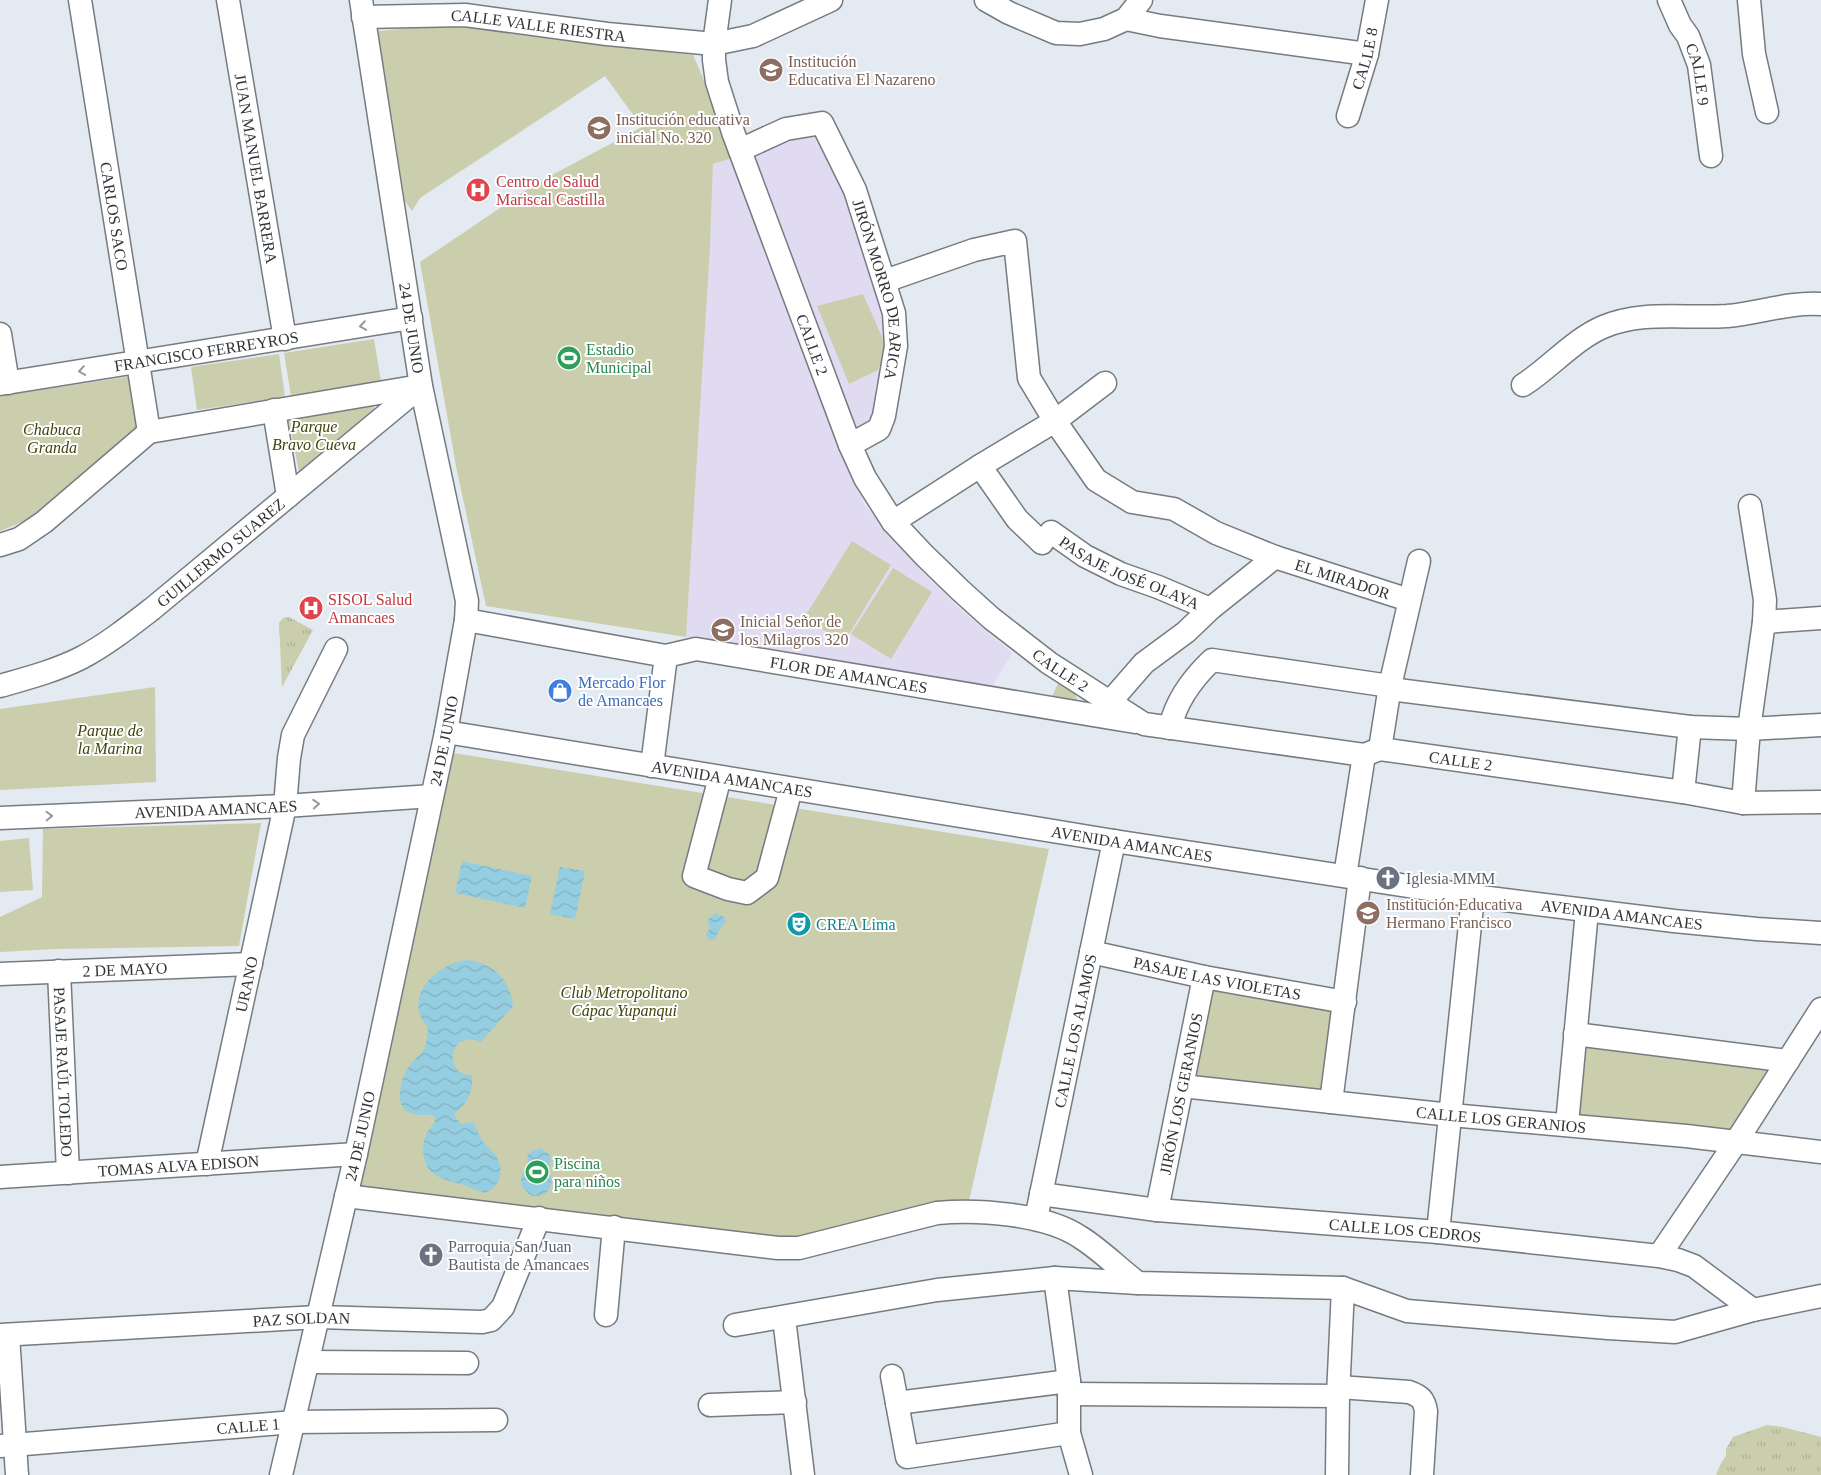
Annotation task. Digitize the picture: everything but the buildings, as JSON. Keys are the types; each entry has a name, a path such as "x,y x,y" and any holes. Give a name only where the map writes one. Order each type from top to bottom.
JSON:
{"street":[{"name":"CARLOS SACO","path":"80,0 137,362 150,432"},
{"name":"JUAN MANUEL BARRERA","path":"228,0 286,338"},
{"name":"CALLE 2","path":"720,0 714,44 717,82 740,150 850,445 865,478 893,522 924,555 991,618 1049,663 1144,724 1683,792 1743,802 1821,802"},
{"name":"CALLE VALLE RIESTRA","path":"362,9 413,15 465,15 607,34 714,44 753,36 831,0"},
{"path":"986,0 1009,13 1056,33 1080,34 1104,29 1126,19 1141,0"},
{"name":"CALLE 8","path":"1348,116 1366,54 1377,0"},
{"name":"CALLE 9","path":"1669,0 1680,25 1688,36 1699,65 1710,156"},
{"path":"1749,0 1754,54 1767,112"},
{"name":"24 DE JUNIO","path":"281,1475 356,1154 446,732 466,620 467,600 421,386 362,9"},
{"path":"1126,19 1160,26 1366,54"},
{"name":"JIRÓN MORRO DE ARICA","path":"740,150 786,129 822,124 856,190 894,313 896,346 884,416 879,429 850,445"},
{"name":"EL MIRADOR","path":"885,281 974,250 1015,241 1030,378 1055,421 1096,480 1132,502 1174,509 1190,516 1216,533 1275,557 1409,600"},
{"path":"1523,385 1540,374 1587,336 1602,328 1620,322 1650,316 1726,316 1748,314 1804,303 1821,304"},
{"name":"FRANCISCO FERREYROS","path":"4,383 411,318"},
{"path":"0,334 4,383"},
{"path":"893,522 1055,421 1105,383"},
{"path":"0,546 19,539 44,522 150,432 421,386"},
{"name":"GUILLERMO SUAREZ","path":"0,686 44,674 75,661 120,633 152,610 421,386"},
{"path":"274,410 288,496"},
{"name":"PASAJE JOSÉ OLAYA","path":"980,466 1017,519 1047,537 1121,574 1210,609"},
{"path":"1743,802 1749,729 1764,622 1765,600 1750,506"},
{"path":"1110,702 1144,663 1186,632 1210,609 1275,557"},
{"path":"1332,1102 1344,1002 1353,877 1372,752 1390,688 1419,561"},
{"path":"1764,622 1821,618"},
{"name":"FLOR DE AMANCAES","path":"466,620 666,656 696,649 1144,724"},
{"name":"URANO","path":"207,1164 285,806 293,735 336,649"},
{"path":"652,766 666,656"},
{"path":"1170,728 1173,712 1192,679 1212,660 1390,688 1690,728 1749,729 1821,725"},
{"path":"1683,792 1690,728"},
{"name":"AVENIDA AMANCAES","path":"446,732 1114,841 1473,896 1587,911 1821,934"},
{"path":"720,777 694,876 728,889 746,893 767,878 791,789"},
{"name":"AVENIDA AMANCAES","path":"0,818 285,806 432,796"},
{"name":"CALLE LOS ALAMOS","path":"1037,1220 1114,841"},
{"path":"1438,1232 1473,896"},
{"path":"1567,1124 1587,911"},
{"name":"PASAJE LAS VIOLETAS","path":"1090,952 1204,976 1344,1002"},
{"name":"2 DE MAYO","path":"0,974 251,964"},
{"name":"PASAJE RAÚL TOLEDO","path":"60,971 68,1173"},
{"name":"JIRÓN LOS GERANIOS","path":"1157,1210 1204,976"},
{"path":"1659,1256 1736,1142 1821,1009"},
{"path":"1575,1034 1788,1061"},
{"name":"CALLE LOS GERANIOS","path":"1182,1086 1451,1115 1567,1124 1821,1152"},
{"name":"TOMAS ALVA EDISON","path":"0,1177 356,1154"},
{"name":"CALLE LOS CEDROS","path":"1041,1194 1157,1210 1438,1232 1659,1256 1694,1266 1753,1310"},
{"path":"346,1196 778,1248 799,1248 937,1213 976,1212 1037,1220 1058,1225 1079,1236 1138,1283"},
{"name":"PAZ SOLDAN","path":"4,1335 318,1317 482,1322 491,1320 503,1307 539,1218"},
{"path":"606,1315 614,1227"},
{"path":"1079,1236 1087,1250 1088,1259 1087,1268 1081,1279"},
{"path":"1055,1278 1069,1387 1070,1433 1081,1475"},
{"path":"735,1325 937,1290 1055,1278 1138,1283 1343,1288 1407,1311 1674,1332 1753,1310 1821,1296"},
{"path":"1337,1475 1338,1391 1343,1288"},
{"path":"784,1318 803,1475"},
{"path":"4,1335 8,1446 17,1475"},
{"path":"308,1362 467,1363"},
{"path":"892,1376 908,1457 1070,1433"},
{"path":"897,1403 1069,1387 1409,1392 1420,1396 1425,1402 1422,1475"},
{"path":"710,1405 795,1402"},
{"name":"CALLE 1","path":"8,1446 294,1422 496,1420"}],"shaded area":[{"path":"817,131 852,199 893,346 875,387 877,420 854,436 749,153"},
{"path":"732,158 864,504 922,572 959,608 1012,653 993,685 927,678 789,652 686,637 710,247 713,163"}],"green space":[{"name":"Estadio Municipal","path":"423,27 462,27 693,55 723,124 732,158 713,164 710,247 686,637 486,606 456,466 420,262 537,183 642,127 605,76 420,198 412,211 405,201 378,31"},
{"path":"863,294 887,348 878,370 849,384 817,306"},
{"path":"374,339 381,381 291,396 284,353"},
{"path":"279,354 285,397 197,410 191,367"},
{"name":"Chabuca Granda","path":"133,376 143,429 27,520 0,531 0,396"},
{"name":"Parque Bravo Cueva","path":"373,405 375,412 299,472 289,420"},
{"path":"852,541 891,565 844,642 804,618"},
{"path":"893,568 932,592 891,659 851,634"},
{"path":"289,617 313,630 282,687 279,623 283,618"},
{"path":"1059,681 1075,694 1076,702 1050,701"},
{"name":"Parque de la Marina","path":"155,687 156,782 0,790 0,709"},
{"name":"Club Metropolitano Cápac Yupanqui","path":"454,753 1049,849 969,1201 955,1201 795,1240 359,1190"},
{"path":"261,823 239,946 55,949 0,952 0,917 42,897 43,829"},
{"path":"29,838 33,890 0,892 0,841"},
{"path":"1212,987 1336,1011 1324,1093 1195,1078"},
{"path":"1583,1041 1772,1068 1733,1134 1577,1119"},
{"path":"1767,1425 1783,1427 1821,1437 1821,1475 1716,1475 1733,1437"}],"water":[{"path":"462,861 532,876 525,908 455,893"},
{"path":"560,867 585,871 575,919 550,914"},
{"path":"715,913 724,917 726,921 715,939 711,940 706,935 710,928 707,921"},
{"path":"467,960 485,965 499,974 508,988 513,1006 481,1042 470,1039 461,1042 453,1054 453,1062 456,1069 463,1074 472,1075 472,1087 466,1101 455,1113 456,1119 462,1124 473,1122 483,1142 499,1161 500,1178 494,1187 485,1193 442,1178 431,1172 424,1159 423,1146 426,1135 435,1122 434,1115 418,1115 407,1112 403,1107 400,1095 400,1089 407,1070 423,1051 426,1043 428,1028 421,1017 418,1006 420,995 434,975 455,963"},
{"name":"Piscina para niños","path":"540,1148 549,1154 551,1162 548,1169 552,1179 547,1192 539,1196 533,1196 522,1187 521,1179 528,1167 527,1156 533,1150"}],"place":[{"name":"Institución Educativa El Nazareno","path":"771,70"},
{"name":"Institución educativa inicial No. 320","path":"599,128"},
{"name":"Centro de Salud Mariscal Castilla","path":"478,190"},
{"name":"Estadio Municipal","path":"569,358"},
{"name":"SISOL Salud Amancaes","path":"311,608"},
{"name":"Inicial Señor de los Milagros 320","path":"723,630"},
{"name":"Mercado Flor de Amancaes","path":"560,691"},
{"name":"Iglesia MMM","path":"1388,878"},
{"name":"Institución Educativa Hermano Francisco","path":"1368,913"},
{"name":"CREA Lima","path":"799,924"},
{"name":"Piscina para niños","path":"537,1172"},
{"name":"Parroquia San Juan Bautista de Amancaes","path":"431,1255"}]}
